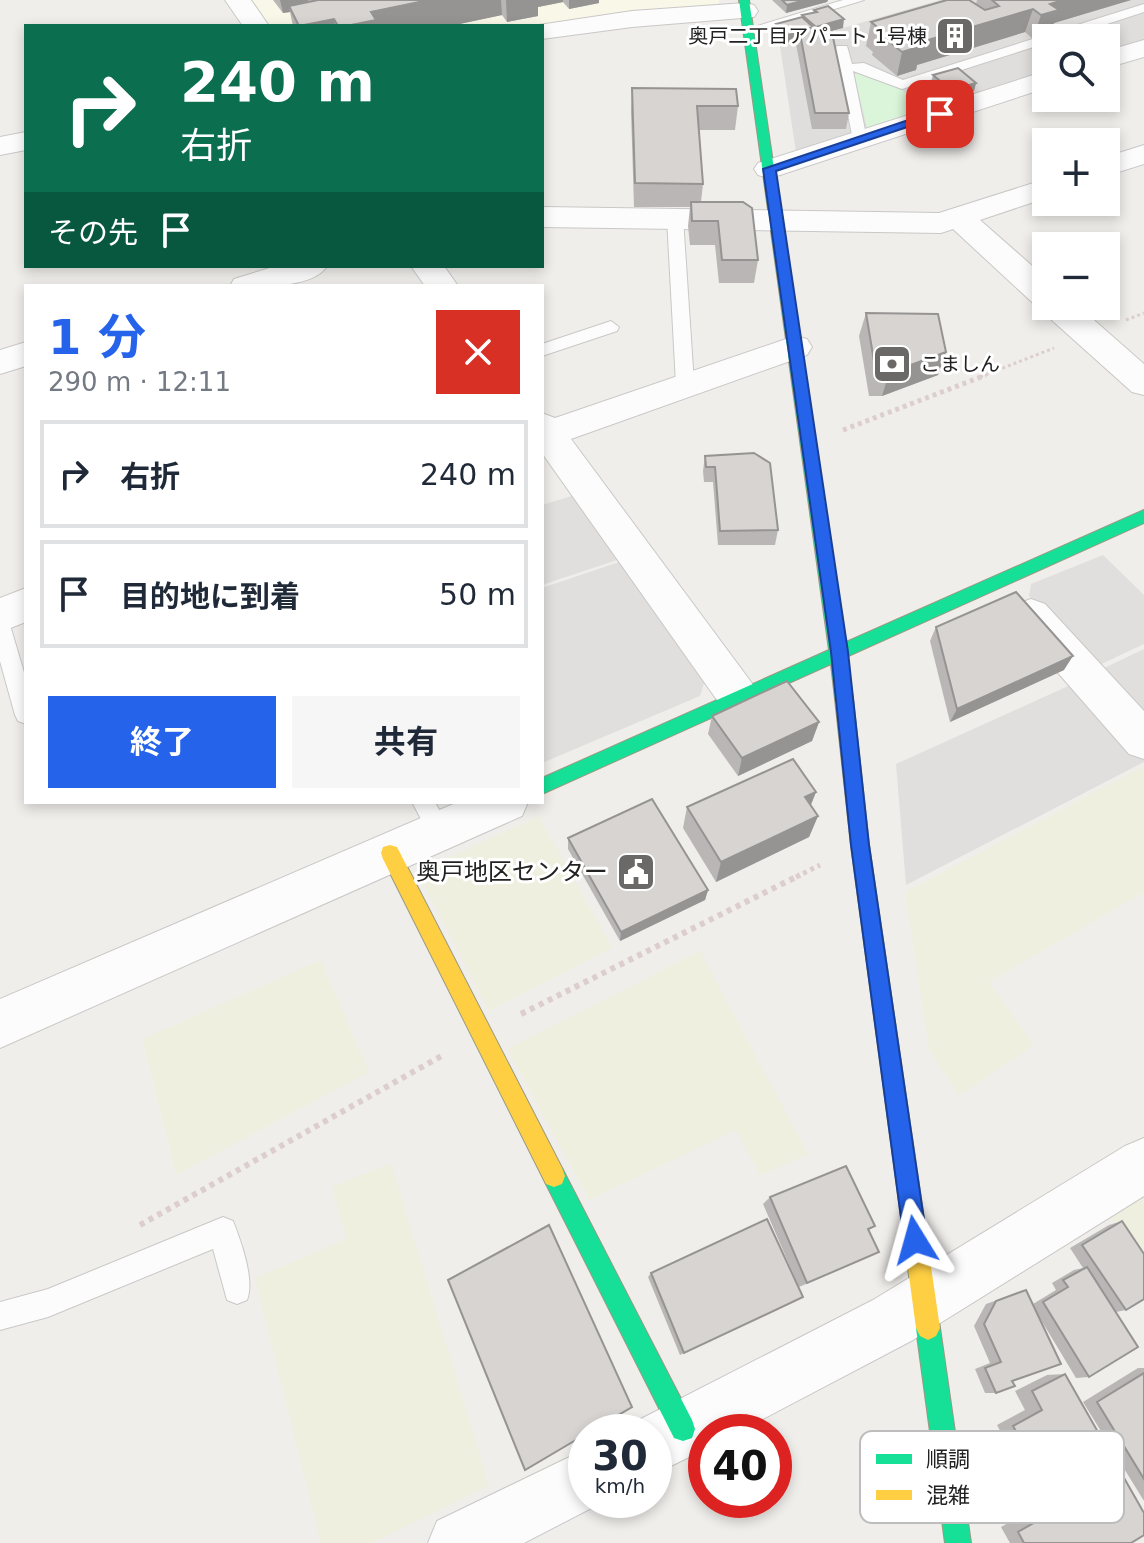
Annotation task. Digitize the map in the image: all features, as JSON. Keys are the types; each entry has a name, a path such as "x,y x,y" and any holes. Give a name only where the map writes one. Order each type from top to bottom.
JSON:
{"street":[{"path":"238,0 255,24"},
{"path":"544,31 617,20 746,14 839,652 860,845 942,1431"},
{"path":"1120,56 1144,48"},
{"path":"769,169 1032,84"},
{"path":"0,146 24,141"},
{"path":"1120,162 1144,154"},
{"path":"544,217 941,223 1032,193"},
{"path":"959,218 1032,283"},
{"path":"255,284 292,276"},
{"path":"1072,320 1144,383"},
{"path":"739,698 544,432 795,347"},
{"path":"0,362 24,355"},
{"path":"544,785 1144,516"},
{"path":"1000,580 1144,741"},
{"path":"0,616 24,605"},
{"path":"0,1024 390,853 431,817 496,804"},
{"path":"390,853 481,1034 657,1414"},
{"path":"672,1435 924,1301 1144,1165"},
{"path":"459,1543 568,1488"},
{"path":"955,1523 958,1543"}],"lane":[{"path":"746,14 857,0"},
{"path":"1094,24 1144,8"},
{"path":"846,69 859,66 902,85 1032,44"},
{"path":"842,49 860,140"},
{"path":"675,218 685,384"},
{"path":"544,349 611,327"},
{"path":"0,625 24,708"},
{"path":"0,1316 48,1303 223,1231 237,1290"}],"path":[{"path":"808,443 1144,313"},
{"path":"138,1227 481,1034 860,845"}],"shaded area":[{"path":"250,0 719,0 710,8 544,26 267,24"},
{"path":"940,0 1144,0 1144,40 1120,48 1120,24 1032,24 1032,76 796,152 780,46"},
{"path":"575,495 620,559 544,584 544,504"},
{"path":"1103,555 1144,595 1144,644 1095,667 1029,596 1031,584"},
{"path":"622,561 705,680 700,696 544,762 544,587"},
{"path":"1144,649 1144,720 1098,671"},
{"path":"1077,682 1144,757 1144,762 906,885 896,764"}],"green space":[{"path":"863,72 937,107 867,128 854,74"},
{"path":"1144,766 1144,892 989,982 1034,1045 959,1096 929,1049 905,892"},
{"path":"539,816 612,948 489,1011 417,872"},
{"path":"700,951 808,1154 760,1176 736,1130 589,1200 507,1049"},
{"path":"321,960 369,1072 176,1175 142,1039"},
{"path":"391,1163 489,1485 372,1543 321,1543 255,1278 346,1239 332,1187"},
{"path":"1144,1193 1144,1262 1109,1215"}],"building":[{"path":"318,0 429,0 371,12 376,20 356,24 337,24 334,19 298,24 289,6"},
{"path":"782,0 805,0 787,5"},
{"path":"947,0 969,0 985,10 999,6 992,0 1063,0 1050,4 1059,10 1041,15 1033,9 918,43 922,46 902,52 877,32 882,31 871,22"},
{"path":"828,6 844,19 816,27 802,15 817,12 814,10"},
{"path":"802,17 814,28 799,28 798,32 788,35 776,24"},
{"path":"799,28 831,28 849,113 815,113"},
{"path":"958,68 976,83 951,90 933,75"},
{"path":"632,88 736,89 738,106 697,106 703,184 635,183"},
{"path":"691,202 743,202 752,208 758,260 722,260 718,221 692,221"},
{"path":"866,313 938,314 946,352 889,373 876,373"},
{"path":"754,453 770,463 778,530 720,531 715,467 706,467 705,456"},
{"path":"1016,592 1073,656 957,709 936,627"},
{"path":"787,681 819,722 742,758 712,716"},
{"path":"793,759 816,792 805,797 818,816 721,862 687,807"},
{"path":"652,799 708,890 621,932 568,838"},
{"path":"846,1166 875,1226 868,1229 879,1252 807,1283 770,1197"},
{"path":"767,1219 803,1297 684,1353 651,1273"},
{"path":"1122,1221 1144,1254 1144,1299 1126,1310 1082,1245"},
{"path":"549,1225 632,1407 620,1414 568,1414 568,1445 525,1470 448,1280"},
{"path":"1087,1267 1138,1347 1089,1377 1043,1302 1068,1287 1063,1280"},
{"path":"1026,1290 1061,1364 1012,1381 1015,1386 996,1393 985,1368 1001,1362 984,1324 996,1301"},
{"path":"1144,1373 1144,1479 1124,1446 1124,1431 1115,1431 1097,1402"},
{"path":"1065,1374 1097,1431 1016,1431 1013,1426 1042,1410 1032,1391"},
{"path":"1124,1478 1144,1513 1144,1535 1131,1543 1024,1543 1018,1532 1034,1523 1124,1523"}],"traffic: fast":[{"path":"744,0 844,699"},
{"path":"544,785 1144,516"},
{"path":"554,1176 683,1429"},
{"path":"928,1328 942,1431"},
{"path":"955,1523 958,1543"}],"traffic: slow":[{"path":"844,699 860,845 928,1328"},
{"path":"390,853 554,1176"}],"place":[{"name":"奥戸二丁目アパート 1号棟","path":"955,36"},
{"name":"こましん","path":"892,364"},
{"name":"奥戸地区センター","path":"636,872"}],"route":[{"path":"915,1240 860,845 839,652 769,169 940,114"}]}
